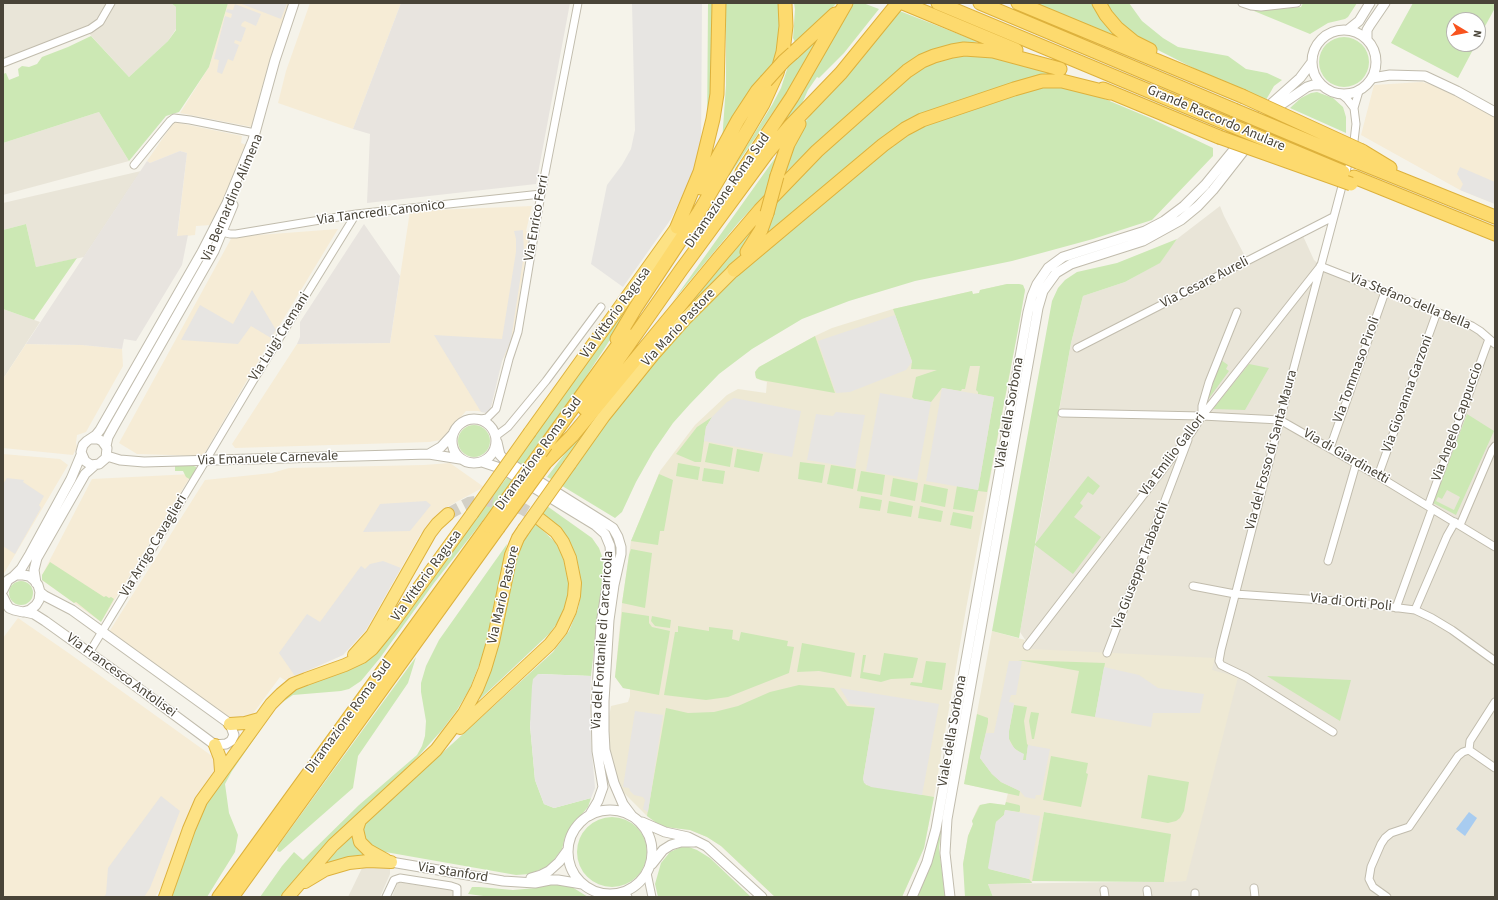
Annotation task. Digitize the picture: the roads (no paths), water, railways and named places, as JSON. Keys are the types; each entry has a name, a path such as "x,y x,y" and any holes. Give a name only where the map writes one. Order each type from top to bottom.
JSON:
{"highway":[{"path":"677,227 698,176 712,127 717,94 719,3"},
{"path":"594,378 636,307 707,200 763,104 776,77 783,52 786,26 785,3"},
{"path":"677,227 738,120 757,91 793,53 846,3"},
{"name":"Diramazione Roma Sud","path":"232,897 493,527 546,445 740,176 792,97 846,3"},
{"path":"734,270 754,244 763,226 785,151 797,127 898,3"},
{"path":"903,3 1060,69 1110,93 1219,137 1352,180"},
{"name":"Grande Raccordo Anulare","path":"938,3 1228,124 1352,180 1417,203 1495,234"},
{"name":"Grande Raccordo Anulare","path":"980,3 1234,110 1360,156 1426,189 1495,217"},
{"path":"1018,3 1242,96 1360,156"},
{"path":"1099,3 1110,20 1121,32 1134,42 1164,58 1179,70"},
{"path":"546,464 572,436 760,210 817,151 907,71 922,61 934,56 964,49 993,51 1060,69"},
{"path":"546,464 682,270 753,172 790,126 841,73"},
{"path":"734,270 882,145 905,129 922,120 1042,81 1062,81 1110,93"},
{"name":"Via Vittorio Ragusa","path":"165,897 197,807 259,719 281,694 293,684 345,665 366,654 380,640 677,227"},
{"name":"Via Mario Pastore","path":"288,896 326,853 436,750 464,713 480,683 493,642 511,555 518,538 604,416 653,355 685,319 734,270"},
{"name":"Diramazione Roma Sud","path":"219,897 493,527 546,464"},
{"path":"345,665 372,635 430,533 448,514"},
{"path":"436,750 550,644 561,630 568,616 573,602 575,587 574,574 570,558 559,537 538,517"},
{"path":"230,724 245,723 259,719"},
{"path":"215,746 220,758 221,771"},
{"path":"366,814 357,825 356,831 359,839 368,850 391,862"},
{"path":"288,896 305,882 332,867 358,862 391,862"}],"street":[{"path":"3,63 90,29 100,22 111,3"},
{"name":"Via Bernardino Alimena","path":"90,439 100,430 208,242 234,189 255,133 274,60 294,3"},
{"name":"Via Bernardino Alimena","path":"106,446 109,434 214,251 254,154 286,44 300,3"},
{"name":"Via Enrico Ferri","path":"478,418 484,419 491,415 498,403 506,369 519,327 541,194 578,3"},
{"path":"1242,3 1261,8 1297,3"},
{"path":"1349,29 1359,20 1370,3"},
{"path":"1367,39 1367,30 1386,3"},
{"path":"1349,29 1359,33 1367,39 1374,50 1376,63 1372,78 1364,87 1350,94 1342,94 1332,92 1321,85 1314,73 1312,62 1315,47 1325,36 1334,31 1349,29"},
{"name":"Viale della Sorbona","path":"912,897 927,862 936,829 1028,312 1037,284 1048,268 1063,257 1144,231 1164,221 1184,206 1205,185 1272,103 1300,78 1312,62"},
{"path":"1376,63 1380,69 1390,75"},
{"path":"1372,78 1390,75 1414,75 1430,78 1457,90 1495,112"},
{"name":"Viale della Sorbona","path":"950,897 945,853 948,812 1038,308 1043,291 1056,273 1071,264 1143,241 1181,220 1198,206 1213,190 1282,104 1310,86 1321,85"},
{"name":"Via del Fosso di Santa Maura","path":"1333,732 1246,677 1220,665 1219,661 1280,420 1354,141 1356,124 1354,108 1358,91"},
{"path":"1342,94 1354,108"},
{"name":"Via Bernardino Alimena","path":"134,165 168,122 174,118 255,133"},
{"name":"Via Tancredi Canonico","path":"222,232 236,234 356,214 541,194"},
{"name":"Via Luigi Cremani","path":"205,461 356,214"},
{"name":"Via Cesare Aureli","path":"1077,348 1333,217"},
{"name":"Via Emilio Gallori","path":"1027,646 1191,433 1202,416 1320,266"},
{"name":"Via Stefano della Bella","path":"1320,266 1476,328 1495,344"},
{"path":"1301,289 1314,293"},
{"name":"Via Tommaso Piroli","path":"1330,448 1385,292"},
{"path":"453,434 453,448 460,459 474,464 482,462 492,455 496,439 546,381 601,307"},
{"path":"1202,416 1202,406 1209,382 1237,312"},
{"name":"Via Giovanna Garzoni","path":"1378,476 1438,312"},
{"name":"Via Angelo Cappuccio","path":"1396,608 1489,338"},
{"name":"Via di Giardinetti","path":"1062,413 1202,416 1280,420 1378,476 1495,547"},
{"path":"429,454 441,447 453,434 461,422 472,418 478,418 490,424 496,439"},
{"name":"Via Giuseppe Trabacchi","path":"1107,653 1191,433"},
{"path":"3,590 7,582 21,569 30,554 73,475 81,455 83,445 90,439 98,439 106,446 108,452 107,456 103,462 95,465 85,474 37,558 34,570 36,583"},
{"name":"Via del Fontanile di Carcaricola","path":"496,439 500,455 505,460 613,528 618,537 621,547 621,554 609,620 604,696 605,750 614,784 623,804 636,819"},
{"path":"1415,610 1447,536 1457,524 1495,446"},
{"name":"Via Emanuele Carnevale","path":"107,456 120,460 138,462 429,454 460,459"},
{"path":"81,455 84,461 88,464 95,465"},
{"name":"Via Arrigo Cavaglieri","path":"89,653 205,461"},
{"name":"Via del Fontanile di Carcaricola","path":"482,462 503,469 595,525 605,534 610,546 611,560 601,624 596,707 597,747 602,787 598,801 589,816"},
{"path":"1328,561 1356,464"},
{"path":"14,576 26,575 32,578 40,592 39,600 36,605 25,612"},
{"name":"Via di Orti Poli","path":"1193,586 1235,594 1351,602 1415,610 1452,630 1495,661"},
{"name":"Via Francesco Antolisei","path":"40,592 68,607 230,724"},
{"path":"3,597 6,604 11,609 3,615"},
{"name":"Via Francesco Antolisei","path":"11,609 37,616 215,746"},
{"path":"1469,750 1470,741 1495,702"},
{"path":"215,746 226,744 231,741 234,735 230,724"},
{"path":"1469,750 1495,768"},
{"path":"1387,897 1373,887 1369,879 1371,867 1381,844 1390,834 1408,827 1458,756 1469,750"},
{"path":"628,897 598,892 582,884 569,864 567,851 573,832 578,825 589,816 600,811 609,811 636,819 665,832 688,837 714,852 762,897"},
{"path":"636,819 648,833 651,840 653,847 652,864"},
{"path":"614,894 635,888 663,850 670,845 682,842 699,843"},
{"name":"Via Stanford","path":"516,882 541,875 549,871 559,862 567,851"},
{"name":"Via Stanford","path":"391,862 495,880 535,883 553,880 582,884"},
{"path":"647,873 652,897"},
{"path":"386,897 395,879 402,878 457,888 457,897"},
{"path":"1254,888 1255,897"}],"water":[{"path":"1469,812 1477,818 1465,836 1456,829"}],"tunnel":[{"path":"448,514 469,503 485,500 523,509 537,517"}]}
